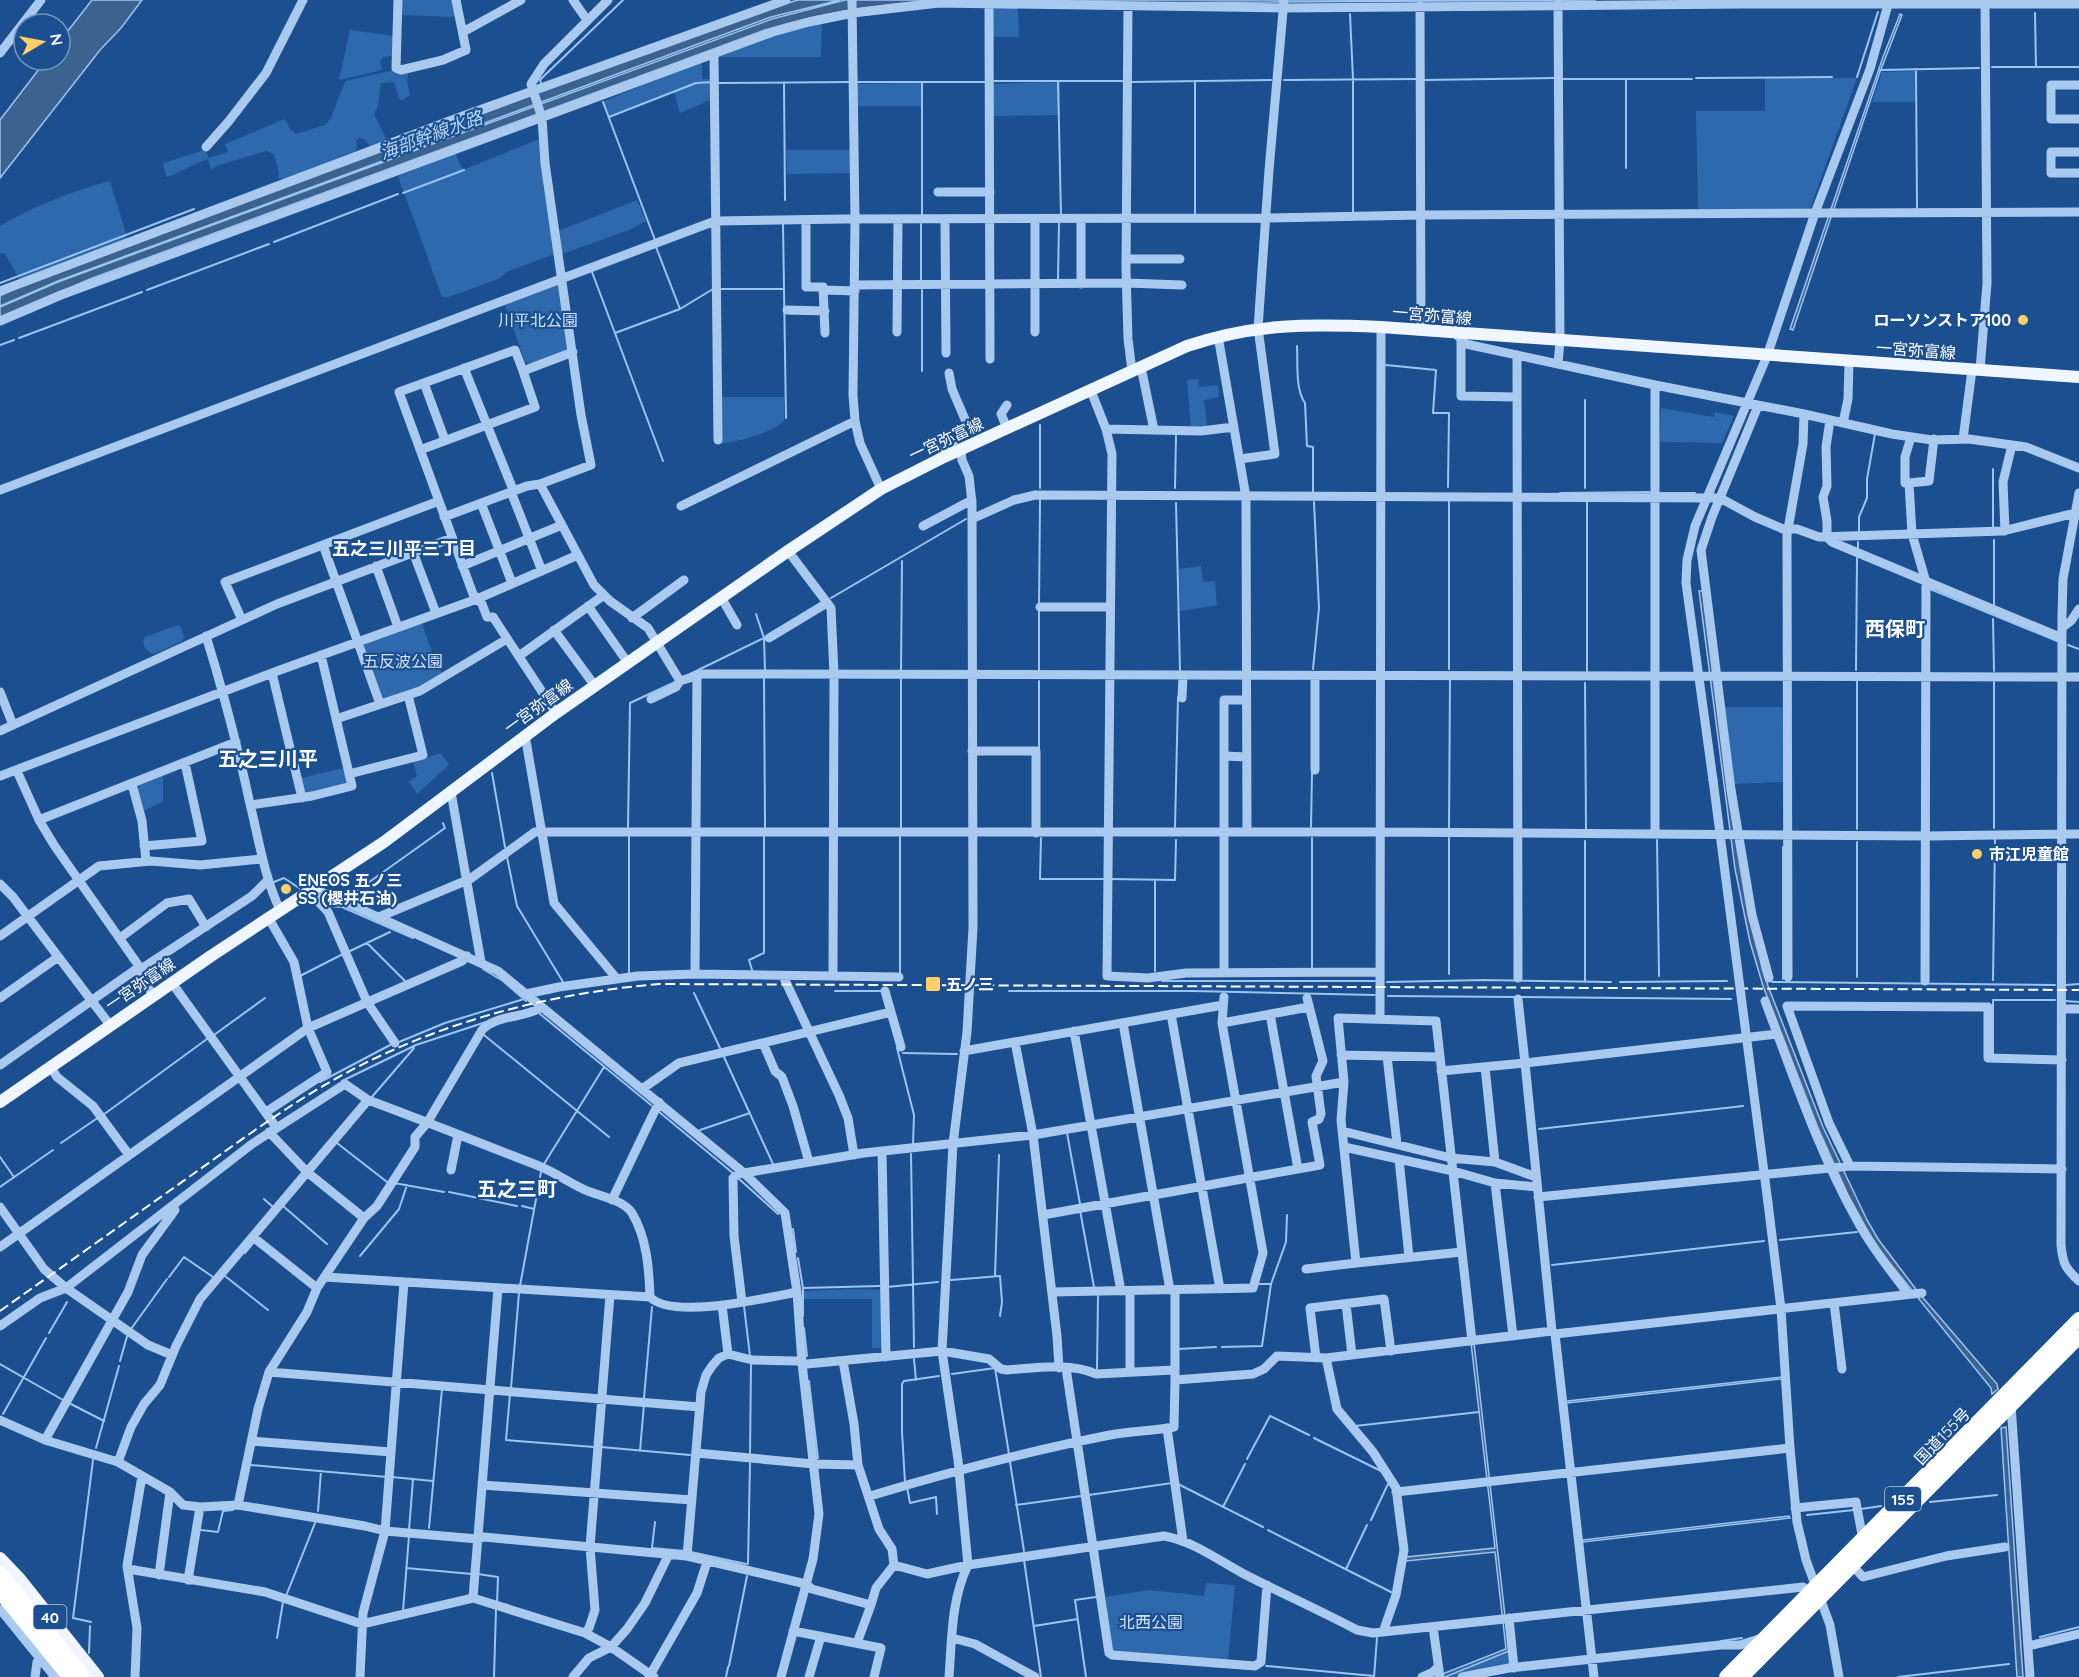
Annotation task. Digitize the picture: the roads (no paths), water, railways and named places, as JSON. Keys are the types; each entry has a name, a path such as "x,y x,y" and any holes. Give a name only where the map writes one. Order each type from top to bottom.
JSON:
{"highway":[{"name":"国道155号","path":"1742,1677 1815,1591 1863,1540 2079,1320"},
{"name":"国道155号","path":"1726,1677 1815,1591 1852,1565 2079,1337"},
{"path":"0,1574 42,1623 83,1677"},
{"path":"0,1592 69,1677"}],"main road":[{"name":"一宮弥富線","path":"0,1102 268,917 384,842 525,735 788,550 881,489 942,453 961,450 1187,346 1218,336 1258,328 1318,324 1421,330 1458,336 2079,377"},
{"name":"40","path":"0,1558 98,1677"}],"street":[{"path":"0,53 41,0"},
{"path":"206,147 266,73 303,0"},
{"path":"398,0 396,68 401,70 443,60 466,50 456,0"},
{"path":"463,32 521,0"},
{"path":"573,0 587,20"},
{"path":"444,517 591,465 581,415 545,163 541,117 531,84 534,77 608,0"},
{"path":"0,291 532,91 784,0"},
{"path":"1963,439 1976,370 1987,283 1986,1"},
{"path":"0,321 61,295 541,117 773,32 853,7 939,3 1128,6 1420,6 1986,1 2079,3"},
{"path":"1769,978 1752,915 1735,834 1731,789 1710,676 1686,583 1687,560 1695,526 1767,356 1815,213 1869,69 1888,2"},
{"path":"989,4 990,359"},
{"path":"1240,459 1275,454 1258,328 1265,218 1284,5"},
{"path":"1558,5 1560,341 1558,364"},
{"path":"1128,6 1126,219 1128,339 1154,430"},
{"path":"1420,6 1421,330"},
{"path":"853,7 855,220 853,395 860,443 881,489"},
{"path":"714,54 718,440"},
{"path":"2079,85 2051,85 2051,119 2079,119"},
{"path":"2079,152 2051,152 2051,173 2079,173"},
{"path":"938,192 990,192"},
{"path":"0,490 716,221 2079,212"},
{"path":"1081,219 1081,284"},
{"path":"806,220 806,286 823,287 824,290 897,285 1127,283 1182,285"},
{"path":"897,332 898,220"},
{"path":"945,220 946,353"},
{"path":"1035,220 1035,332"},
{"path":"1126,259 1180,259"},
{"path":"824,290 825,333"},
{"path":"787,310 825,311"},
{"path":"1380,1019 1381,327"},
{"path":"1218,336 1246,497 1247,832"},
{"path":"1458,336 1467,344 1655,386 1843,423 1934,440 1963,439 2035,449 2079,468"},
{"path":"1458,336 1461,396 1517,397"},
{"path":"420,450 536,407 515,350 399,392 444,517 473,594 482,604 487,617 493,617 556,713"},
{"path":"523,371 573,352"},
{"path":"1517,355 1518,978"},
{"path":"1843,423 1848,399 1849,362"},
{"path":"464,368 542,571"},
{"path":"939,438 942,453 967,429 952,389 949,373"},
{"path":"424,383 445,440"},
{"path":"1655,386 1655,833"},
{"path":"1091,391 1106,429 1112,454 1107,976 1148,978 1186,973 1224,972 1380,972"},
{"path":"1007,405 1001,414 1007,428"},
{"path":"1758,406 1701,550 1710,676 1713,780 1782,1308 1796,1508 1806,1560 1815,1591 1830,1625 1839,1677"},
{"path":"1788,977 1786,835 1788,529 1803,444 1804,414"},
{"path":"1830,420 1826,447 1827,486 1823,497 1827,537 1832,542 2062,638"},
{"path":"681,506 855,421"},
{"path":"1106,429 1201,431 1234,427"},
{"path":"1911,436 1905,458 1905,483 1929,480 1934,440"},
{"path":"2005,531 2003,482 2012,445"},
{"path":"949,1677 953,1611 961,1579 968,1565 959,1471 942,1351 953,1144 964,1051 973,928 972,500 969,476 962,460 961,450"},
{"path":"1909,483 1912,534 1926,582 1925,981"},
{"path":"540,484 594,585 632,618 648,628 680,681"},
{"path":"2079,493 2063,579 2061,1245 2063,1262 2079,1281"},
{"path":"972,519 1014,500 1035,495 1707,497 1720,498 1783,529 1797,529 1819,537 2005,531 2077,512"},
{"path":"923,526 972,500"},
{"path":"242,621 225,582 439,501"},
{"path":"481,503 512,584"},
{"path":"462,566 562,525"},
{"path":"0,731 206,636 335,581 452,538"},
{"path":"323,545 380,704"},
{"path":"788,550 831,608 834,674 833,976"},
{"path":"413,552 436,613"},
{"path":"0,776 272,673 477,599 578,555"},
{"path":"376,566 398,627"},
{"path":"972,575 983,575"},
{"path":"632,618 684,580"},
{"path":"519,656 604,595"},
{"path":"721,597 737,625"},
{"path":"770,638 827,603"},
{"path":"588,606 628,663"},
{"path":"1040,607 1110,607"},
{"path":"2063,627 2071,621 2079,609"},
{"path":"554,630 595,686"},
{"path":"206,636 236,742 262,859 279,910"},
{"path":"336,719 420,691 507,639"},
{"path":"251,805 302,798 352,786 321,655"},
{"path":"272,673 302,798"},
{"path":"651,699 676,687 680,681 702,674 2079,676"},
{"path":"695,974 697,676"},
{"path":"1182,676 1182,698"},
{"path":"1315,676 1315,770"},
{"path":"0,692 13,725"},
{"path":"349,774 423,755 408,695"},
{"path":"1224,972 1224,700 1246,700"},
{"path":"525,735 554,903 617,979"},
{"path":"39,820 236,742"},
{"path":"972,751 1036,751 1036,833"},
{"path":"1224,756 1246,757"},
{"path":"144,846 202,841 184,763"},
{"path":"17,771 39,820 120,938 153,995"},
{"path":"132,783 142,821 146,861"},
{"path":"451,792 481,962"},
{"path":"379,917 470,879 535,832 1225,834 1381,832 1926,836 2079,834"},
{"path":"0,936 99,866 146,861 200,865 262,859"},
{"path":"0,1065 135,970 139,970 252,896 268,880"},
{"path":"0,884 13,897 110,1025"},
{"path":"309,892 323,893 498,971 658,1102 738,1175 784,1213 797,1293 802,1363 819,1515 813,1559 781,1677"},
{"path":"309,892 328,912 367,1002 395,1043"},
{"path":"120,938 167,903 189,899 206,927"},
{"path":"266,1112 327,1072 308,1028 294,962 268,917"},
{"path":"0,1247 308,1028 462,961 467,956"},
{"path":"0,998 58,957"},
{"path":"526,994 617,979 695,974 899,977"},
{"path":"783,976 848,1118 854,1155"},
{"path":"172,982 266,1112 273,1130 308,1172 364,1218"},
{"path":"885,991 901,1047"},
{"path":"1518,999 1537,1192 1594,1677"},
{"path":"964,1051 1171,1014 1224,1001 1222,1023 1263,1253 1253,1288 1052,1292"},
{"path":"687,1556 701,1392 706,1375 718,1358 728,1354 752,1360 807,1364 942,1351 989,1359 1001,1369 1007,1370 1063,1368 1086,1369 1096,1374 1130,1371 1174,1375 1253,1374 1264,1369 1277,1356 1321,1358 1352,1355 1915,1294 1858,1222 1817,1139 1765,1001"},
{"path":"1043,1215 1320,1165 1312,1122 1321,1114 1316,1076 1323,1061 1308,1003 1270,1014 1222,1023"},
{"path":"1850,1166 1829,1123 1787,1006 1988,1007 1988,1058 2062,1060"},
{"path":"238,1505 269,1372 307,1312 317,1288 364,1218 377,1206 415,1147 415,1137 427,1123 487,1025 534,1013 542,1007"},
{"path":"2062,1009 2079,1009"},
{"path":"642,1089 679,1063 891,1012"},
{"path":"1171,1014 1220,1289"},
{"path":"1270,1014 1298,1169"},
{"path":"1356,1263 1341,1119 1344,1082 1338,1018 1436,1021 1472,1341"},
{"path":"870,1496 1077,1442 1114,1434 1174,1427 1172,1290 1123,1023"},
{"path":"1074,1031 1105,1204 1126,1291 1130,1371"},
{"path":"1442,1071 1778,1034"},
{"path":"1015,1042 1033,1135 1063,1368 1077,1442 1108,1651 1112,1655 1255,1666 1261,1662 1267,1585"},
{"path":"763,1043 775,1071 782,1077 809,1162"},
{"path":"1341,1055 1440,1057"},
{"path":"1387,1056 1397,1144"},
{"path":"50,1066 57,1077 93,1106 129,1155"},
{"path":"1485,1067 1495,1162"},
{"path":"738,1175 882,1151 1033,1135 1344,1082"},
{"path":"0,1326 40,1298 66,1288 273,1130 345,1084 368,1100 539,1166 631,1211 642,1237 649,1264 650,1297"},
{"path":"118,1462 131,1427 144,1404 160,1385 200,1299 368,1100"},
{"path":"612,1200 658,1102"},
{"path":"1342,1131 1451,1158 1495,1162 1536,1177"},
{"path":"451,1170 458,1136"},
{"path":"1344,1147 1537,1192 1850,1166 2062,1169"},
{"path":"882,1151 886,1357"},
{"path":"1399,1159 1409,1257"},
{"path":"738,1175 734,1236 742,1302"},
{"path":"1495,1183 1513,1336"},
{"path":"45,1440 128,1292 142,1255 183,1199"},
{"path":"0,1207 44,1269 66,1288 148,1345 172,1355"},
{"path":"253,1237 317,1288"},
{"path":"1306,1269 1462,1251"},
{"path":"325,1277 650,1297 655,1302 680,1308 722,1305 797,1293"},
{"path":"360,1677 363,1613 385,1531 404,1282"},
{"path":"473,1598 498,1288"},
{"path":"585,1633 595,1610 590,1547 610,1295"},
{"path":"1383,1632 1396,1594 1404,1550 1396,1492 1373,1452 1336,1408 1321,1358 1310,1308 1384,1299 1391,1351"},
{"path":"1834,1303 1842,1369"},
{"path":"1346,1304 1352,1355"},
{"path":"722,1305 728,1354"},
{"path":"843,1361 854,1424 858,1465 879,1529 892,1550 894,1565 876,1588 857,1643"},
{"path":"269,1372 700,1407"},
{"path":"2011,1405 2030,1677"},
{"path":"0,1420 45,1440 118,1462 170,1492 183,1505 200,1507 238,1505 385,1531 478,1539 484,1537 687,1556 806,1584 812,1588 871,1605"},
{"path":"1167,1428 1183,1541"},
{"path":"252,1441 391,1452"},
{"path":"1396,1492 1790,1448"},
{"path":"696,1453 813,1464 858,1465"},
{"path":"135,1677 137,1628 128,1569 142,1476"},
{"path":"482,1485 692,1500"},
{"path":"159,1575 170,1492"},
{"path":"1796,1508 1856,1502 1863,1540"},
{"path":"188,1580 200,1507"},
{"path":"894,1565 927,1574 968,1565 1164,1536 1183,1541 1357,1630 1373,1632 1803,1587 1815,1591"},
{"path":"1852,1565 1863,1577 1947,1556 2005,1547"},
{"path":"573,1677 589,1658 611,1647 645,1603 669,1554"},
{"path":"128,1569 265,1592 362,1624 473,1598 585,1633 611,1647 651,1676 697,1593 707,1562"},
{"path":"0,1610 56,1677"},
{"path":"1505,1619 1514,1668"},
{"path":"1422,1677 1433,1672 1439,1673 1433,1627"},
{"path":"793,1631 881,1648 874,1677"},
{"path":"2028,1646 2079,1635"},
{"path":"809,1677 820,1636"},
{"path":"1462,1677 1592,1659 1720,1645 1740,1645 1767,1636"},
{"path":"952,1638 975,1644 1035,1677"},
{"path":"36,1677 37,1662 40,1658"}],"water":[{"path":"92,0 142,0 0,178 0,120 37,72 72,72 72,26"},
{"name":"海部幹線水路","path":"798,0 840,0 771,17 58,281 0,306 0,296 12,290 631,58"},
{"path":"845,0 936,0 850,10 807,18 765,30 90,279 0,318 0,307 58,282 772,19"},
{"path":"1010,0 1596,0 1122,3"},
{"path":"1900,14 1902,15 1880,72 1793,330 1790,329 1883,57"},
{"path":"1699,591 1704,591 1762,968 1768,986 1823,1127 1867,1220 1878,1239 1918,1292 1997,1384 1998,1389 1992,1394 1991,1388 1876,1246 1848,1195 1818,1128 1763,986 1750,942 1735,869"},
{"path":"1471,1343 1474,1343 1509,1651 1445,1677 1435,1677 1506,1649 1495,1552 1406,1561 1406,1557 1495,1548"},
{"path":"1782,1377 1781,1379 1568,1403 1568,1401"},
{"path":"2006,1427 2023,1677 2017,1677 2001,1428"},
{"path":"1789,1516 1790,1518 1583,1542 1582,1540"}],"waterway":[{"path":"541,83 540,80 623,0"},
{"path":"1857,77 1878,12"},
{"path":"2035,13 2036,67"},
{"path":"1350,14 1353,79 1353,212"},
{"path":"1992,67 2079,67"},
{"path":"1880,70 1979,68"},
{"path":"1916,69 1917,209"},
{"path":"1696,78 1832,77"},
{"path":"1423,80 1555,78"},
{"path":"1284,80 1417,79"},
{"path":"1560,79 1692,79"},
{"path":"1626,79 1626,168"},
{"path":"1132,82 1271,80"},
{"path":"993,81 1124,81"},
{"path":"1058,81 1061,215"},
{"path":"1195,81 1195,214"},
{"path":"609,117 696,83 713,82"},
{"path":"718,83 851,82"},
{"path":"856,82 985,82"},
{"path":"922,82 922,216"},
{"path":"784,83 785,200"},
{"path":"603,102 655,240"},
{"path":"403,193 464,170"},
{"path":"274,242 398,194"},
{"path":"0,283 194,209"},
{"path":"1058,279 1059,223"},
{"path":"783,224 786,418"},
{"path":"921,224 921,280"},
{"path":"147,290 269,244"},
{"path":"656,247 680,309"},
{"path":"592,272 663,461"},
{"path":"615,333 680,309 713,289"},
{"path":"720,289 784,289"},
{"path":"922,290 922,371"},
{"path":"19,338 142,292"},
{"path":"0,345 14,340"},
{"path":"1297,346 1298,383 1305,403 1307,446 1313,447 1313,493"},
{"path":"1386,365 1436,370 1433,413 1449,413 1448,487"},
{"path":"1585,400 1585,488"},
{"path":"1040,425 1040,488"},
{"path":"1859,531 1859,517 1867,498 1867,479 1875,434"},
{"path":"1175,488 1176,436"},
{"path":"1993,469 1993,527"},
{"path":"1560,493 1650,492"},
{"path":"1659,493 1695,493"},
{"path":"1039,605 1040,500"},
{"path":"1587,500 1587,672"},
{"path":"1449,501 1449,669"},
{"path":"1313,669 1319,608 1314,502"},
{"path":"1176,503 1180,670"},
{"path":"831,598 966,519"},
{"path":"1994,540 1994,606"},
{"path":"1858,542 1858,551"},
{"path":"1856,670 1857,557"},
{"path":"901,670 902,561"},
{"path":"1930,589 2057,641"},
{"path":"1039,611 1039,671"},
{"path":"756,614 764,638 765,671"},
{"path":"1993,619 1994,671"},
{"path":"690,674 766,637"},
{"path":"2068,645 2079,649"},
{"path":"764,678 765,828"},
{"path":"901,679 901,829"},
{"path":"1449,829 1450,679"},
{"path":"1039,681 1039,750"},
{"path":"1857,681 1857,829"},
{"path":"628,827 630,703 675,682"},
{"path":"1994,682 1994,828"},
{"path":"1585,683 1586,829"},
{"path":"1175,827 1178,697"},
{"path":"492,773 505,847"},
{"path":"1311,827 1312,773"},
{"path":"350,900 358,890 445,828 443,823"},
{"path":"629,836 629,974"},
{"path":"753,973 749,960 764,953 764,836"},
{"path":"900,837 900,974"},
{"path":"1041,838 1040,879 1103,879"},
{"path":"1312,838 1312,969"},
{"path":"1449,838 1449,974"},
{"path":"1110,879 1175,880 1176,840"},
{"path":"1657,840 1659,976"},
{"path":"1993,980 1995,840"},
{"path":"1585,841 1585,982"},
{"path":"1857,842 1857,977"},
{"path":"1783,847 1783,979"},
{"path":"507,857 517,906 563,982"},
{"path":"274,882 284,878 299,888"},
{"path":"1155,880 1155,971"},
{"path":"328,906 342,907 413,938"},
{"path":"350,951 390,932"},
{"path":"367,943 406,982"},
{"path":"300,976 343,954"},
{"path":"483,969 503,981 526,1001"},
{"path":"1387,982 1484,980 1611,982"},
{"path":"1162,981 1375,981"},
{"path":"1620,982 1727,981"},
{"path":"1772,982 2055,985"},
{"path":"2066,985 2079,984"},
{"path":"835,991 883,991"},
{"path":"1009,991 1192,991 1375,995"},
{"path":"694,993 721,1050"},
{"path":"1388,996 1515,997"},
{"path":"1521,997 1731,999"},
{"path":"214,1035 265,998"},
{"path":"399,1042 445,1023 524,999"},
{"path":"1993,1056 1993,1000 2055,1000"},
{"path":"2065,1001 2079,1002"},
{"path":"540,1014 651,1105"},
{"path":"342,1081 416,1045 486,1022"},
{"path":"484,1035 609,1137"},
{"path":"103,1115 207,1039"},
{"path":"320,1082 392,1044"},
{"path":"371,1098 414,1048"},
{"path":"897,1048 914,1115 913,1145"},
{"path":"903,1053 957,1054"},
{"path":"724,1057 773,1164"},
{"path":"544,1164 604,1067"},
{"path":"1539,1129 1743,1106"},
{"path":"658,1111 734,1174"},
{"path":"700,1130 750,1113"},
{"path":"61,1143 99,1117"},
{"path":"1067,1133 1080,1204"},
{"path":"337,1143 387,1182"},
{"path":"0,1187 53,1150"},
{"path":"911,1154 914,1347"},
{"path":"995,1276 999,1155"},
{"path":"0,1157 14,1177"},
{"path":"520,1286 541,1172"},
{"path":"738,1178 778,1214"},
{"path":"394,1183 444,1192"},
{"path":"360,1256 399,1209 407,1185"},
{"path":"449,1192 517,1206"},
{"path":"264,1199 273,1207"},
{"path":"283,1206 327,1244"},
{"path":"522,1206 534,1209"},
{"path":"1080,1210 1094,1287"},
{"path":"1222,1347 1262,1346 1271,1284 1286,1242 1287,1215"},
{"path":"793,1229 796,1252"},
{"path":"1780,1240 1857,1232"},
{"path":"1552,1265 1764,1241"},
{"path":"245,1253 254,1242"},
{"path":"169,1277 184,1257 213,1277"},
{"path":"798,1258 803,1288"},
{"path":"225,1276 268,1310"},
{"path":"951,1280 1000,1276 1002,1302 1000,1316"},
{"path":"131,1329 167,1279"},
{"path":"887,1287 938,1282"},
{"path":"1258,1284 1271,1284"},
{"path":"803,1316 803,1288 880,1286"},
{"path":"511,1388 519,1293"},
{"path":"1097,1369 1098,1296"},
{"path":"49,1333 67,1302"},
{"path":"744,1306 750,1356"},
{"path":"644,1398 652,1307"},
{"path":"804,1328 807,1356"},
{"path":"120,1361 128,1333"},
{"path":"3,1414 46,1338"},
{"path":"1178,1349 1216,1347"},
{"path":"914,1359 916,1380"},
{"path":"0,1364 63,1400"},
{"path":"750,1455 751,1365"},
{"path":"96,1448 119,1366"},
{"path":"952,1374 995,1368 1009,1454"},
{"path":"905,1482 902,1384 904,1381 939,1376"},
{"path":"809,1381 818,1458"},
{"path":"429,1528 442,1389"},
{"path":"510,1394 506,1440 594,1447"},
{"path":"69,1403 104,1421"},
{"path":"640,1451 644,1404"},
{"path":"1355,1426 1479,1412"},
{"path":"1247,1459 1270,1416 1309,1435"},
{"path":"1314,1438 1381,1471"},
{"path":"601,1447 690,1455"},
{"path":"91,1622 73,1618 93,1460"},
{"path":"1010,1462 1024,1551"},
{"path":"748,1564 750,1463"},
{"path":"1223,1507 1245,1464"},
{"path":"250,1465 387,1477"},
{"path":"318,1511 321,1471"},
{"path":"392,1477 433,1481"},
{"path":"409,1530 413,1479"},
{"path":"1089,1495 1172,1483"},
{"path":"1178,1484 1263,1527"},
{"path":"1371,1520 1388,1484"},
{"path":"907,1487 910,1503 936,1497 937,1514"},
{"path":"1930,1502 1997,1495"},
{"path":"1016,1505 1081,1496"},
{"path":"1861,1509 1881,1506"},
{"path":"201,1530 218,1532 223,1511 233,1510"},
{"path":"1807,1515 1854,1510"},
{"path":"655,1522 652,1548 685,1551"},
{"path":"286,1596 315,1523"},
{"path":"1346,1569 1367,1525"},
{"path":"1268,1530 1393,1593"},
{"path":"403,1611 409,1536"},
{"path":"691,1552 746,1564"},
{"path":"1024,1560 1041,1677"},
{"path":"406,1568 472,1574"},
{"path":"478,1574 498,1577 497,1604"},
{"path":"729,1666 747,1576"},
{"path":"1086,1677 1075,1600 1096,1597"},
{"path":"277,1638 283,1602"},
{"path":"494,1677 496,1609"},
{"path":"1034,1626 1078,1619"},
{"path":"89,1653 90,1626"},
{"path":"2040,1637 2079,1627"},
{"path":"1374,1677 1377,1638"},
{"path":"1721,1641 1742,1638"},
{"path":"1898,1677 2009,1664"},
{"path":"1266,1666 1374,1676"},
{"path":"726,1677 728,1667"}],"railway":[{"path":"0,1311 263,1125 332,1081 413,1041 481,1017 551,999 587,993 659,984 2079,990"}],"place":[{"name":"ローソンストア100","path":"2023,320"},
{"name":"市江児童館","path":"1977,854"},
{"name":"ENEOS 五ノ三 SS (櫻井石油)","path":"286,889"},
{"name":"五ノ三","path":"933,984"}],"district":[{"name":"五之三川平三丁目","path":"404,548"},
{"name":"西保町","path":"1895,628"},
{"name":"五之三川平","path":"268,758"},
{"name":"五之三町","path":"517,1188"}],"park label":[{"name":"川平北公園","path":"538,320"},
{"name":"五反波公園","path":"403,661"},
{"name":"北西公園","path":"1151,1622"}]}
